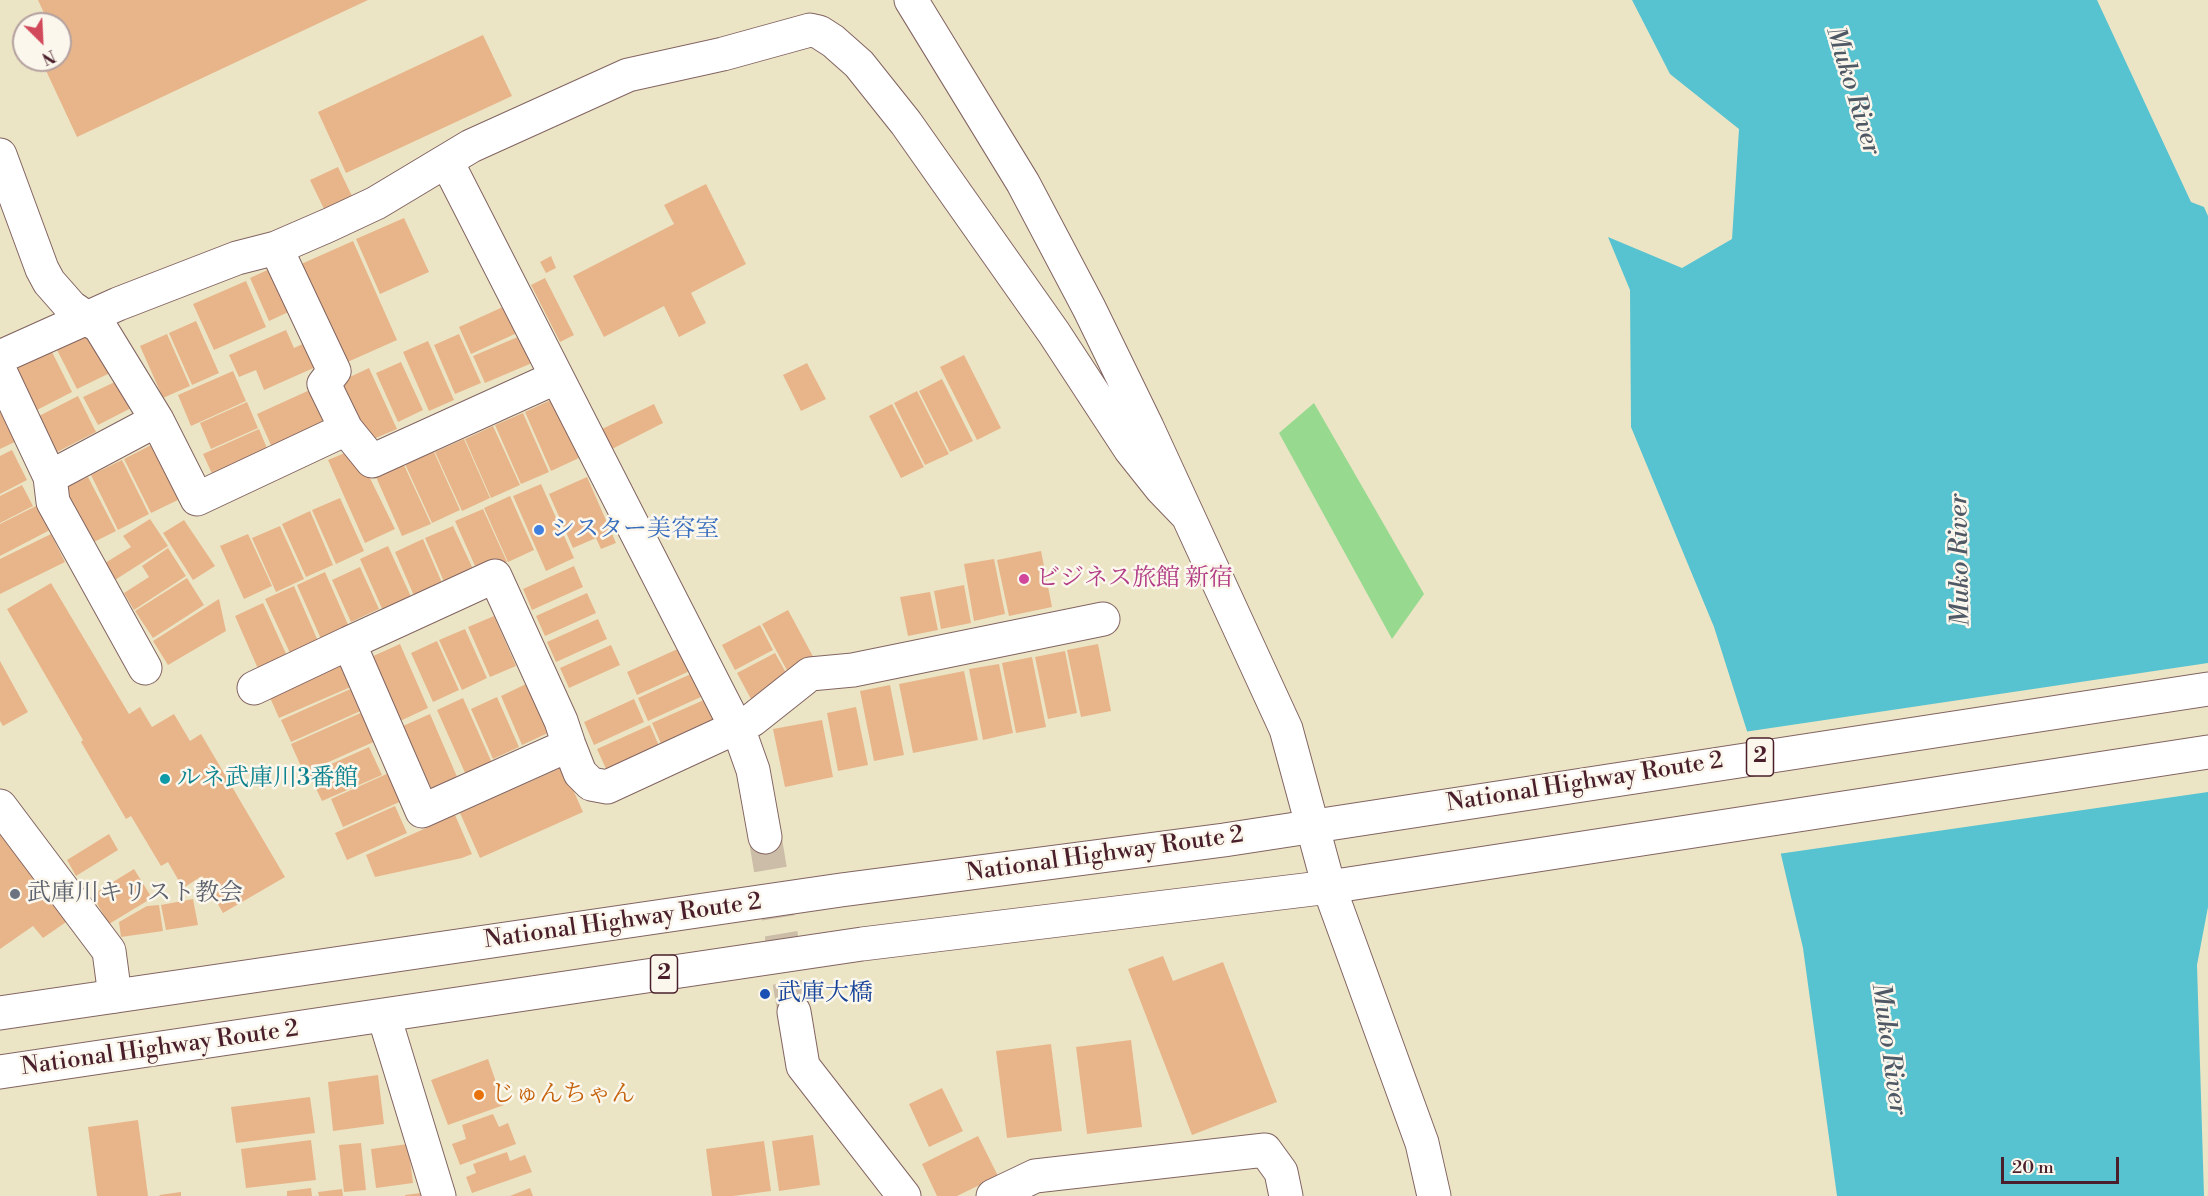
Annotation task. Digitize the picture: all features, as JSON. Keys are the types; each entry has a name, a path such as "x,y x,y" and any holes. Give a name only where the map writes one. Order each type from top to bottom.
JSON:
{"main road":[{"path":"911,0 1023,183 1089,308 1286,729 1329,887 1422,1143 1434,1196"},
{"path":"0,357 87,317 237,258 276,248 376,203 471,146 628,75 723,54 810,30 819,32 833,41 859,64 906,123 1054,333 1130,449 1161,488 1187,515"},
{"path":"0,155 42,269 49,282 71,307 100,327 157,420 196,499 346,429"},
{"path":"447,162 737,728 753,770 765,837"},
{"path":"276,248 334,371 324,384 346,429 372,461 557,377"},
{"path":"0,371 50,477 53,502 145,668"},
{"path":"50,477 157,420"},
{"path":"254,688 495,576 561,721 580,773 591,784 607,787 752,720 810,674 854,670 1103,619"},
{"path":"349,643 422,811 569,745"},
{"name":"National Highway Route 2","path":"0,1013 841,890 1224,840 2208,689"},
{"name":"National Highway Route 2","path":"0,1072 862,944 1329,887 2208,752"},
{"path":"0,806 110,951 115,996"},
{"path":"794,1012 803,1066 904,1196"},
{"path":"384,1016 439,1196"},
{"path":"993,1196 1035,1176 1265,1150 1281,1172 1286,1196"}],"green space":[{"path":"1314,403 1424,594 1392,639 1279,433"}],"water":[{"name":"Muko River","path":"1632,0 2097,0 2191,202 2204,207 2208,216 2208,907 2197,965 2204,1196 1837,1196 1803,948 1766,791 1714,627 1631,427 1630,290 1608,237 1682,268 1732,239 1739,129 1670,74"}],"pier":[{"path":"2208,663 2208,792 1778,854 1763,792 1744,732"}],"building":[{"path":"38,0 368,0 77,137 47,72 72,72 72,12 44,12"},
{"path":"483,35 512,96 346,173 318,112"},
{"path":"338,167 352,196 324,209 310,180"},
{"path":"706,184 746,264 691,293 706,323 679,337 664,306 604,337 573,276 674,224 664,205"},
{"path":"404,218 429,272 380,294 356,239"},
{"path":"353,241 397,340 343,364 299,265"},
{"path":"551,256 556,268 546,273 540,262"},
{"path":"276,266 295,309 269,321 250,278"},
{"path":"545,278 574,335 560,342 531,285"},
{"path":"246,281 266,327 214,350 193,304"},
{"path":"505,306 517,333 471,354 459,327"},
{"path":"196,321 219,373 192,385 169,333"},
{"path":"92,330 112,372 77,389 56,348"},
{"path":"286,330 294,348 307,342 318,366 264,390 256,370 239,377 229,355"},
{"path":"167,334 190,386 163,398 140,346"},
{"path":"459,334 481,383 455,394 434,345"},
{"path":"520,336 532,363 485,383 473,356"},
{"path":"428,341 454,400 429,411 403,352"},
{"path":"51,350 72,392 37,410 15,367"},
{"path":"964,355 1001,428 977,440 940,367"},
{"path":"401,362 423,410 398,422 376,373"},
{"path":"807,363 826,399 801,411 783,375"},
{"path":"369,368 397,429 364,443 337,383"},
{"path":"233,371 246,401 191,426 178,395"},
{"path":"942,379 973,441 950,452 919,391"},
{"path":"119,380 133,407 98,425 83,397"},
{"path":"312,389 329,428 274,452 257,414"},
{"path":"917,391 949,454 925,465 894,403"},
{"path":"78,396 96,432 57,452 39,416"},
{"path":"553,399 579,458 551,471 525,412"},
{"path":"0,402 19,440 0,449"},
{"path":"247,402 258,428 211,449 200,423"},
{"path":"654,404 663,423 612,449 602,429"},
{"path":"892,404 924,467 901,478 869,416"},
{"path":"523,413 549,472 521,484 495,425"},
{"path":"493,426 520,485 491,498 465,439"},
{"path":"259,429 269,453 214,478 203,454"},
{"path":"464,439 490,498 462,511 435,452"},
{"path":"155,443 182,498 151,513 124,459"},
{"path":"12,450 27,480 0,494 0,456"},
{"path":"352,450 365,468 395,529 365,543 328,460"},
{"path":"434,452 460,510 432,523 405,464"},
{"path":"122,460 149,514 118,530 91,475"},
{"path":"404,465 431,524 402,536 376,477"},
{"path":"88,477 116,531 88,545 61,490"},
{"path":"587,477 616,543 601,549 596,538 573,548 549,494"},
{"path":"541,484 574,558 546,571 513,496"},
{"path":"22,485 33,506 0,523 0,496"},
{"path":"510,496 534,550 508,562 484,508"},
{"path":"340,498 364,551 336,564 312,510"},
{"path":"38,505 50,530 0,556 0,524"},
{"path":"483,509 507,562 479,575 455,521"},
{"path":"310,511 333,565 306,577 282,524"},
{"path":"150,519 168,546 115,580 105,563 131,547 123,536"},
{"path":"184,520 215,566 193,580 163,533"},
{"path":"280,526 304,579 276,592 252,538"},
{"path":"453,526 474,571 445,584 425,538"},
{"path":"51,534 65,562 0,594 0,559"},
{"path":"248,534 272,586 244,599 220,546"},
{"path":"423,539 443,585 415,598 395,552"},
{"path":"388,546 413,601 384,613 360,559"},
{"path":"168,548 186,576 134,610 124,593 149,577 142,566"},
{"path":"1041,551 1052,607 1009,616 997,560"},
{"path":"994,559 1005,614 974,621 964,564"},
{"path":"574,566 583,587 532,610 523,589"},
{"path":"360,567 379,609 351,622 332,580"},
{"path":"325,572 349,627 321,639 297,585"},
{"path":"187,578 204,605 153,638 135,611"},
{"name":"ルネ武庫川3番館","path":"51,583 129,714 140,707 152,727 174,714 190,741 201,734 285,877 223,913 202,876 183,888 168,862 161,866 131,816 126,819 7,609"},
{"path":"964,585 971,623 941,629 934,591"},
{"path":"294,586 318,641 290,653 265,599"},
{"path":"930,592 938,630 908,636 900,597"},
{"path":"587,593 596,613 545,636 536,616"},
{"path":"219,599 226,631 168,665 153,641"},
{"path":"263,603 288,658 259,671 235,616"},
{"path":"788,610 816,662 790,676 762,624"},
{"path":"494,616 516,666 490,677 468,627"},
{"path":"598,619 607,639 556,662 547,642"},
{"path":"760,625 773,650 735,670 722,645"},
{"path":"465,629 487,678 462,690 439,640"},
{"path":"437,641 459,690 433,702 411,653"},
{"path":"400,644 428,708 400,721 371,657"},
{"path":"1098,644 1111,711 1081,717 1067,650"},
{"path":"611,645 620,665 569,688 560,668"},
{"path":"682,647 692,670 637,695 627,672"},
{"path":"1065,651 1077,713 1048,719 1035,657"},
{"path":"775,653 789,678 751,699 737,673"},
{"path":"1032,657 1046,727 1016,733 1002,663"},
{"path":"342,660 353,686 279,718 268,693"},
{"path":"0,661 28,712 3,726 0,721"},
{"path":"999,664 1013,733 983,740 969,669"},
{"path":"964,671 978,740 913,753 899,684"},
{"path":"693,673 703,696 648,721 638,698"},
{"path":"526,684 548,733 522,745 501,696"},
{"path":"890,685 904,755 874,761 860,691"},
{"path":"355,687 365,709 291,742 281,720"},
{"path":"497,697 519,747 493,759 471,709"},
{"path":"463,698 492,763 466,775 437,710"},
{"path":"634,699 644,722 594,745 584,722"},
{"path":"706,699 716,722 662,746 652,723"},
{"path":"856,707 868,765 838,771 827,713"},
{"path":"365,711 378,740 304,773 291,744"},
{"path":"430,714 458,779 432,790 403,726"},
{"path":"822,720 833,777 785,787 773,729"},
{"path":"650,725 660,748 607,771 597,749"},
{"path":"369,747 382,775 322,801 309,774"},
{"path":"563,767 583,812 480,858 460,813"},
{"path":"391,772 404,800 343,827 331,799"},
{"path":"395,806 407,833 347,860 335,833"},
{"path":"455,815 472,854 375,877 366,855"},
{"path":"4,832 69,920 43,938 33,926 0,949 0,835"},
{"path":"109,834 118,850 76,876 67,860"},
{"path":"134,869 152,898 109,924 92,895"},
{"path":"193,899 198,925 166,930 161,905"},
{"path":"159,905 163,931 121,937 119,922 147,906"},
{"path":"1163,956 1173,981 1223,962 1277,1102 1192,1135 1128,969"},
{"path":"1131,1040 1142,1127 1087,1134 1076,1047"},
{"path":"1051,1044 1062,1131 1007,1138 996,1051"},
{"path":"488,1059 504,1105 448,1125 431,1080"},
{"path":"378,1075 384,1124 333,1131 328,1082"},
{"path":"942,1088 963,1131 929,1147 909,1104"},
{"path":"310,1097 315,1133 236,1143 231,1107"},
{"path":"493,1114 499,1127 508,1123 516,1144 460,1165 452,1144 466,1139 462,1125"},
{"path":"138,1120 148,1196 97,1196 88,1127"},
{"path":"813,1135 820,1185 779,1191 772,1141"},
{"path":"978,1136 998,1176 957,1196 937,1196 922,1164"},
{"path":"311,1140 316,1180 246,1188 241,1149"},
{"path":"764,1141 771,1191 712,1196 706,1149"},
{"path":"361,1143 366,1190 344,1192 339,1145"},
{"path":"408,1144 413,1183 376,1188 371,1149"},
{"path":"507,1152 510,1161 525,1155 532,1172 472,1193 466,1177 476,1173 473,1164"},
{"path":"311,1188 312,1196 287,1196 287,1191"},
{"path":"530,1188 533,1196 510,1196"},
{"path":"342,1189 343,1196 319,1196 318,1192"},
{"path":"181,1192 181,1196 159,1195"},
{"path":"421,1193 422,1196 405,1196 405,1195"}],"tunnel":[{"path":"765,837 794,1012"}],"place":[{"name":"シスター美容室","path":"539,530"},
{"name":"ビジネス旅館 新宿","path":"1024,579"},
{"name":"ルネ武庫川3番館","path":"165,779"},
{"name":"武庫川キリスト教会","path":"15,894"},
{"name":"武庫大橋","path":"765,994"},
{"name":"じゅんちゃん","path":"479,1095"}]}
